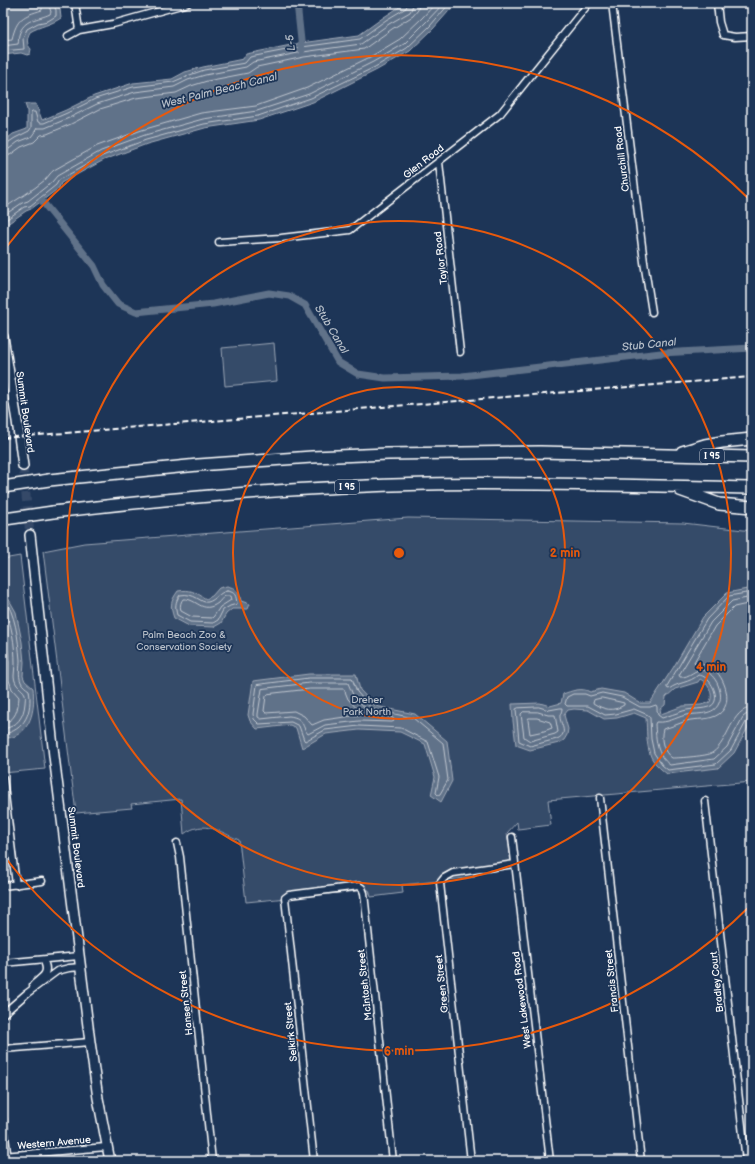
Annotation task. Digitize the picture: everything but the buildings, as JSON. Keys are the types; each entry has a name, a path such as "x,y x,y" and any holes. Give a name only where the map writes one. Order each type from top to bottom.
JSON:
{"highway":[{"path":"672,455 705,445 752,439"},
{"name":"I 95","path":"3,487 49,480 198,465 343,455 426,452 525,452 752,457"},
{"name":"I 95","path":"4,519 126,503 221,494 353,486 532,483 752,488"},
{"path":"672,487 719,504 752,507"}],"street":[{"path":"75,3 79,30"},
{"path":"68,36 79,30 113,24 188,3"},
{"name":"Glen Road","path":"219,242 280,238 350,230 500,114 589,3"},
{"name":"Churchill Road","path":"612,3 644,262 652,312"},
{"path":"717,3 719,22 723,35 735,37 752,36"},
{"name":"Taylor Road","path":"439,162 460,352"},
{"name":"Summit Boulevard","path":"3,337 17,421 22,466"},
{"name":"Summit Boulevard","path":"30,535 54,756 90,1042 106,1147 110,1161"},
{"path":"3,778 16,885"},
{"name":"Francis Street","path":"600,798 641,1161"},
{"name":"Bradley Court","path":"705,801 746,1161"},
{"name":"West Lakewood Road","path":"512,837 550,1161"},
{"name":"Hansen Street","path":"177,843 180,857 212,1161"},
{"name":"Green Street","path":"471,1161 440,884 444,878 453,874 515,864"},
{"path":"3,886 42,881"},
{"name":"McIntosh Street","path":"285,901 286,896 289,895 359,886 364,891 393,1161"},
{"name":"Selkirk Street","path":"285,901 314,1161"},
{"path":"3,963 80,956"},
{"path":"31,961 45,964 51,970 57,971"},
{"path":"26,994 45,973 45,964"},
{"path":"3,1014 26,994 57,971 81,967"},
{"path":"3,1049 90,1042"},
{"path":"3,1119 6,1158"},
{"name":"Western Avenue","path":"6,1158 106,1147"}],"green space":[{"path":"274,343 277,381 225,386 222,348"},
{"name":"Dreher Park North","path":"408,518 683,523 752,531 752,782 548,800 551,825 518,829 517,822 507,833 512,868 475,873 475,877 402,885 403,893 371,897 369,890 246,902 239,840 212,828 205,827 198,827 184,834 181,799 131,804 132,808 76,813 43,551 84,543"},
{"path":"20,556 45,769 3,773 3,559"}],"water":[{"path":"3,3 56,3 60,9 61,18 30,32 28,36 28,45 31,49 30,54 27,55 21,53 3,55"},
{"name":"West Palm Beach Canal","path":"405,3 456,3 433,29 410,51 377,70 313,102 259,120 205,128 147,144 104,160 61,183 59,188 31,209 3,227 3,142 13,134 27,129 27,110 25,104 36,104 42,120 94,96 133,83 172,79 185,72 243,59 246,54 301,43 359,35"},
{"path":"227,586 237,590 241,601 250,604 248,609 232,609 226,614 221,623 214,627 189,626 174,618 172,604 173,598 178,591 186,590 193,592 206,599 212,596 219,588"},
{"path":"752,588 752,720 734,753 718,768 667,774 651,757 647,741 646,718 634,713 617,718 604,719 588,710 568,710 564,715 568,729 564,740 559,743 530,750 516,745 512,704 540,703 550,706 561,703 563,694 569,692 584,690 590,692 601,689 624,693 640,703 650,703 673,668 703,617 727,593","holes":["700,679 710,689 710,702 701,705 683,706 661,714 660,709 665,705 666,697 675,689 698,682"]},
{"path":"3,589 16,612 22,642 24,662 23,676 25,681 33,688 34,695 33,709 29,723 20,733 13,737 5,738 3,738"},
{"path":"309,674 356,674 360,690 375,706 415,714 447,741 452,781 441,802 431,795 435,777 425,744 400,732 359,730 326,734 302,748 296,728 290,725 257,729 250,721 248,715 253,681"}],"waterway":[{"name":"L-5","path":"297,3 302,50"},
{"name":"Stub Canal","path":"42,201 94,266 103,285 118,304 136,312 213,304 269,293 289,296 305,305 338,362 358,374 385,378 462,376 661,353 752,348"}],"tunnel":[{"path":"23,466 30,535"}],"railway":[{"path":"3,438 752,377"}],"park label":[{"name":"Palm Beach Zoo & Conservation Society","path":"184,640"}]}
